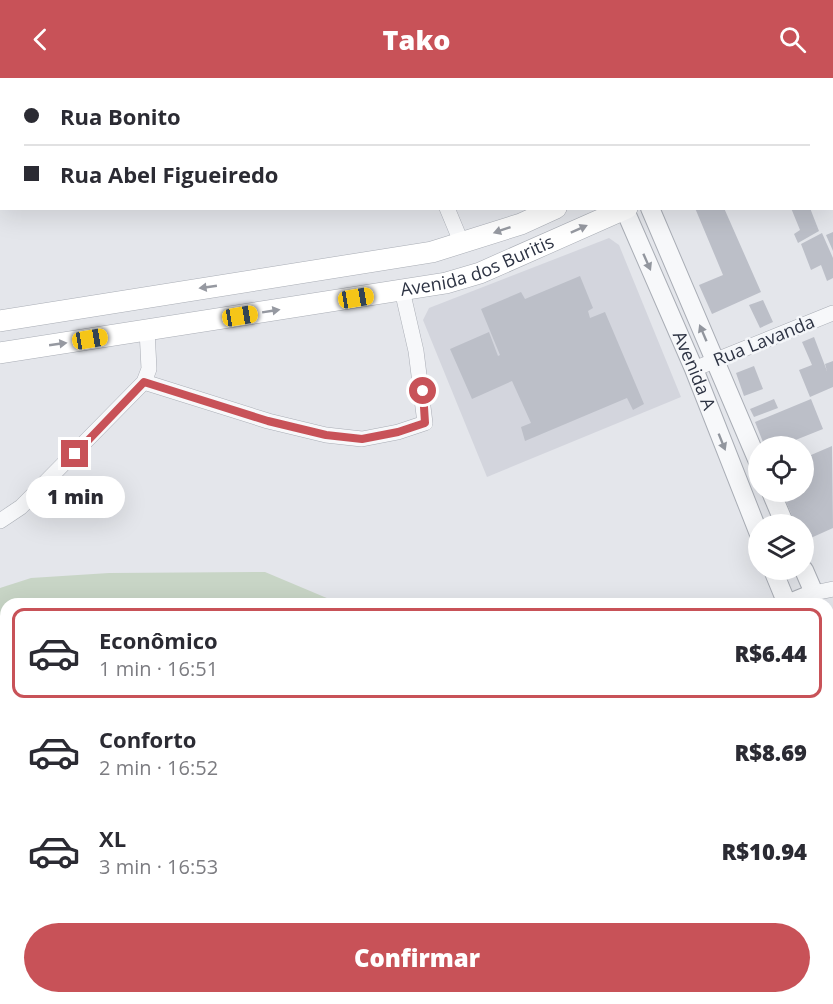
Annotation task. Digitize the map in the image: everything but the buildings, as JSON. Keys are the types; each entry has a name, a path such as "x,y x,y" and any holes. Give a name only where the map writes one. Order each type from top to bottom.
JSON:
{"main road":[{"name":"Avenida dos Buritis","path":"0,321 432,252 521,224 552,210"},
{"name":"Avenida dos Buritis","path":"0,353 446,284 480,273 623,210"}],"street":[{"path":"448,210 462,244"},
{"name":"Avenida A","path":"625,210 694,369 751,514"},
{"name":"Avenida A","path":"651,210 748,438"},
{"path":"144,382 317,433 362,439 425,423 416,351 402,290"},
{"name":"Rua Lavanda","path":"694,369 833,313"},
{"path":"0,521 21,507 144,382 149,369 147,330"},
{"path":"777,580 785,598"},
{"path":"808,580 814,593"},
{"path":"802,598 833,589"}],"shaded area":[{"path":"609,238 619,245 681,397 487,477 423,320 429,308"}],"green space":[{"path":"265,572 327,598 0,598 0,588 31,578 109,573"}],"route":[{"path":"75,454 144,382 268,421 317,433 362,439 398,432 425,423 423,391"}]}
